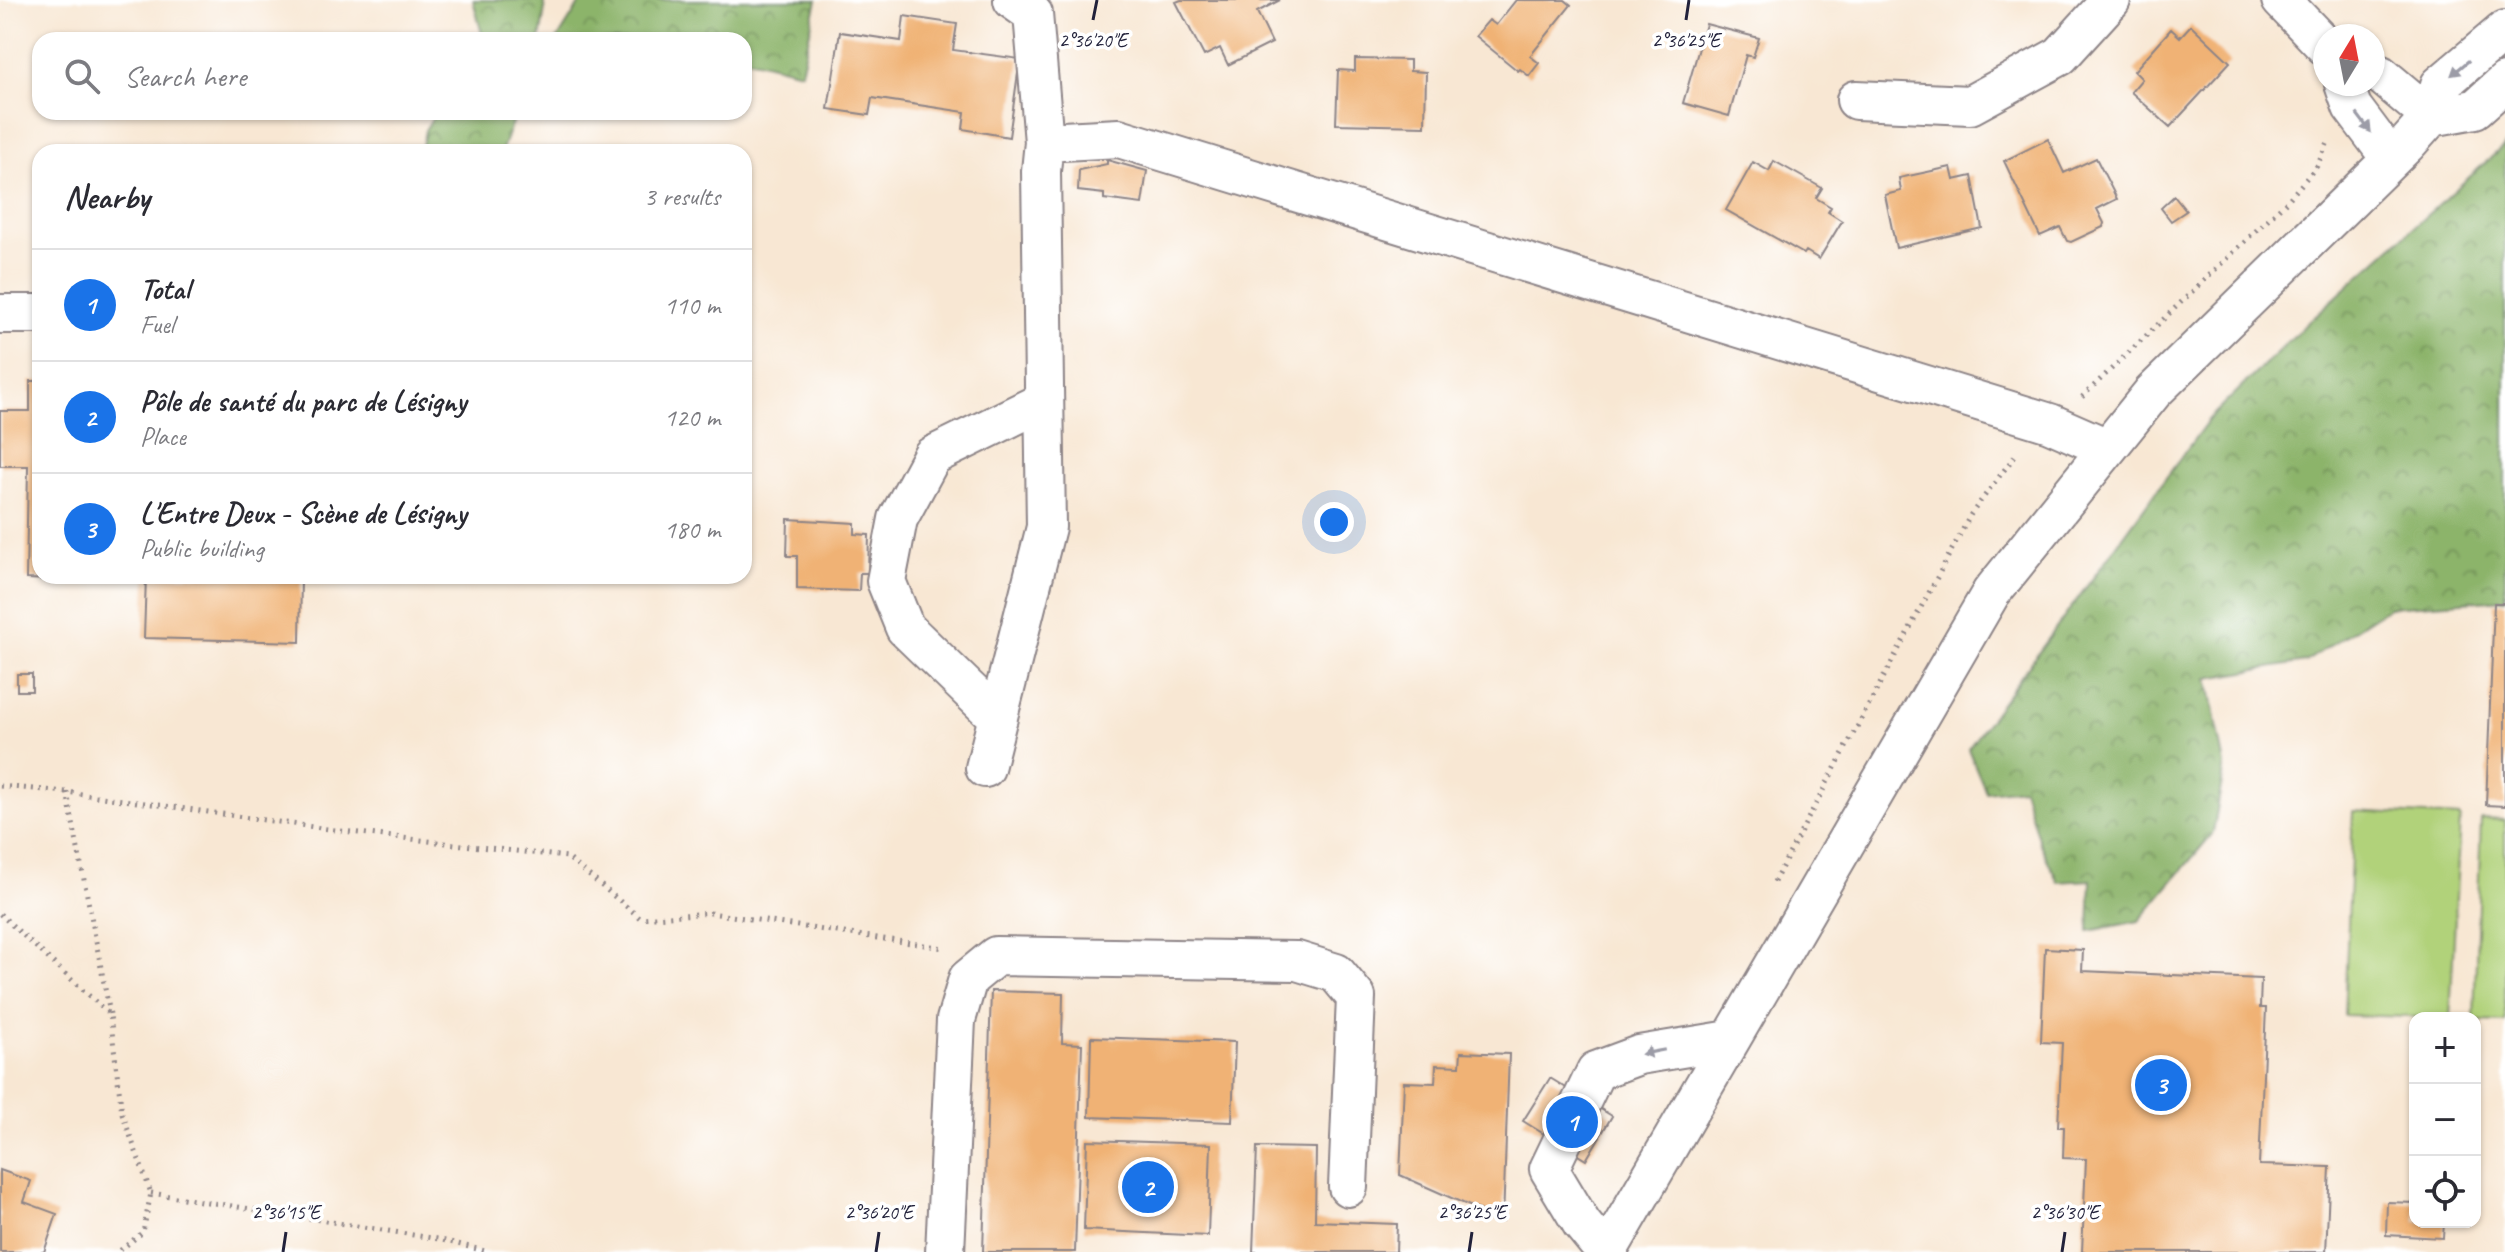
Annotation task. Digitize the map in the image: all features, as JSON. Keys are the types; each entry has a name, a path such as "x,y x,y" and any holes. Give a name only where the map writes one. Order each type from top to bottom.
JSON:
{"street":[{"path":"985,768 1046,527 1041,171 1044,142 1033,14 1013,0"},
{"path":"1856,100 1970,105 2060,56 2111,0"},
{"path":"2281,0 2313,33"},
{"path":"1730,1040 1639,1055 1596,1071 1549,1169 1582,1224 1606,1252 1730,1040 1991,593 2153,392 2431,117 2440,85 2505,30"},
{"path":"2385,78 2431,117"},
{"path":"2431,117 2475,109 2505,82"},
{"path":"2348,96 2352,107 2391,159"},
{"path":"1044,142 1119,138 2035,418 2107,448"},
{"path":"0,314 32,314"},
{"path":"998,718 905,628 886,581 898,519 932,456 1044,401"},
{"path":"945,1252 956,1020 968,979 996,956 1297,961 1336,973 1356,997 1348,1187"}],"path":[{"path":"0,786 567,857 640,918 711,913 996,956"},
{"path":"67,792 110,1015 122,1113 151,1193 143,1232 118,1252"},
{"path":"0,914 110,1015"},
{"path":"151,1193 438,1239 489,1252"}],"green space":[{"path":"473,0 544,0 541,32 481,32"},
{"path":"582,0 817,0 801,72 752,60 752,32 562,32"},
{"path":"431,120 513,120 504,144 422,144"},
{"path":"2505,145 2505,599 2389,607 2305,662 2208,678 2225,765 2213,833 2139,921 2089,931 2091,880 2058,882 2039,842 2023,788 1986,792 1968,749 2209,419 2307,323"},
{"path":"2353,811 2460,817 2450,1012 2409,1012 2409,1017 2344,1015"},
{"path":"2481,819 2505,820 2505,1022 2481,1021 2481,1012 2474,1012"}],"building":[{"path":"1280,0 1257,12 1272,43 1228,65 1220,48 1204,56 1176,2"},
{"path":"1516,0 1565,0 1571,5 1530,56 1539,63 1529,76 1520,69 1518,71 1475,36 1489,20 1496,25"},
{"path":"904,16 957,24 953,50 1020,59 1009,137 963,129 965,112 872,98 869,115 828,109 840,32 901,41"},
{"path":"1706,24 1759,38 1753,57 1746,55 1729,116 1683,103"},
{"path":"2191,25 2230,62 2170,127 2131,92 2142,79 2134,71 2171,29 2180,37"},
{"path":"1355,59 1410,60 1410,71 1426,72 1425,126 1336,124 1338,70 1355,71"},
{"path":"2048,139 2064,173 2096,158 2117,199 2097,209 2103,227 2071,242 2067,241 2060,227 2040,236 2004,161"},
{"path":"1107,160 1147,171 1142,204 1104,199 1104,194 1078,191 1079,170 1107,164"},
{"path":"1774,161 1822,188 1816,198 1831,207 1828,212 1842,221 1819,259 1806,251 1804,254 1726,210 1753,162 1769,171"},
{"path":"1951,167 1954,180 1972,176 1982,228 1896,248 1885,195 1901,191 1899,178"},
{"path":"2174,196 2186,211 2171,221 2161,208"},
{"path":"32,381 32,579 26,579 28,466 0,466 0,411 30,411"},
{"path":"788,519 855,523 855,534 869,535 868,573 860,573 859,591 797,589 797,556 787,556"},
{"path":"146,584 301,584 300,642 144,638"},
{"path":"2494,603 2505,603 2505,806 2486,805"},
{"path":"17,674 32,674 32,691 17,691"},
{"path":"2045,948 2083,950 2082,971 2261,979 2260,1008 2266,1008 2259,1165 2330,1167 2326,1252 2082,1252 2086,1159 2063,1158 2064,1127 2058,1127 2062,1043 2041,1042"},
{"path":"991,991 1063,993 1062,1043 1082,1044 1075,1252 983,1252"},
{"path":"1091,1037 1235,1042 1232,1122 1089,1117"},
{"path":"1461,1052 1509,1054 1503,1221 1400,1175 1404,1082 1435,1083 1436,1065 1460,1066"},
{"path":"1550,1078 1612,1116 1586,1160 1523,1121"},
{"path":"1087,1140 1211,1144 1208,1236 1084,1230"},
{"path":"1257,1147 1316,1148 1315,1221 1397,1224 1396,1252 1253,1252"},
{"path":"0,1170 31,1181 24,1202 57,1214 44,1252 0,1252"},
{"path":"2387,1202 2409,1203 2409,1228 2444,1228 2443,1238 2386,1235"}],"place":[{"name":"L'Entre Deux - Scène de Lésigny","path":"2161,1085"},
{"name":"Total","path":"1572,1122"},
{"name":"Pôle de santé du parc de Lésigny","path":"1148,1187"}]}
